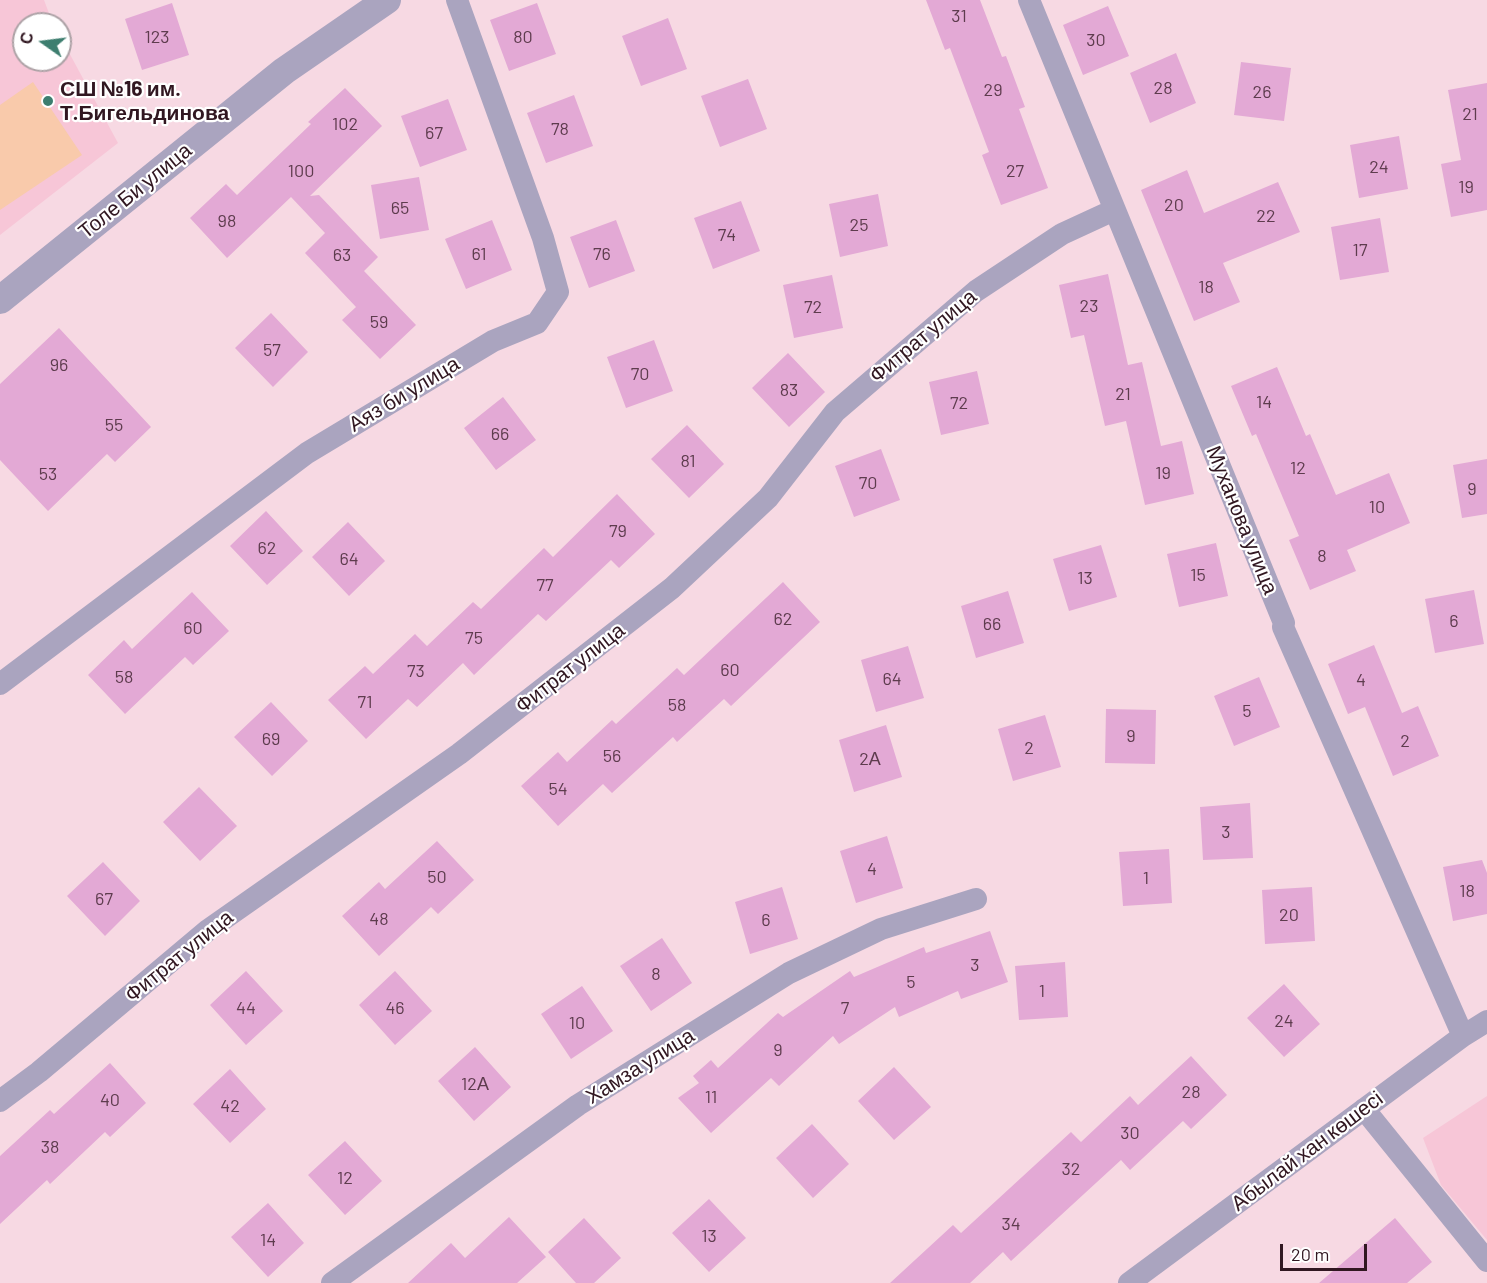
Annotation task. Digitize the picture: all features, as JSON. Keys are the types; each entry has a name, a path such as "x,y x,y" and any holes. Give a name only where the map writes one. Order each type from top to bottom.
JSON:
{"street":[{"name":"Толе Би улица","path":"0,300 284,71 387,0"},
{"name":"Аяз би улица","path":"0,684 307,453 494,341 537,323 558,292 543,238 457,0"},
{"name":"Муханова улица","path":"1029,0 1284,623 1283,627 1463,1036"},
{"name":"Фитрат улица","path":"0,1101 39,1072 208,930 459,754 672,588 768,498 835,411 976,291 1062,234 1114,210"},
{"name":"Хамза улица","path":"332,1283 578,1105 789,973 881,928 976,899"},
{"name":"Абылай хан көшесі","path":"1129,1283 1463,1036 1487,1022"},
{"path":"1364,1109 1487,1261"}],"shaded area":[{"name":"СШ №16 им. Т.Бигельдинова","path":"0,0 44,0 48,12 12,12 12,72 72,72 72,58 118,143 0,235"},
{"path":"33,82 82,155 0,210 0,105"},
{"path":"1487,1096 1487,1240 1441,1185 1423,1138"}],"building":[{"path":"926,0 980,0 1002,57 1006,56 1025,107 1019,109 1048,188 1001,205 982,155 989,152 950,48 945,50"},
{"path":"172,3 189,55 142,70 125,19"},
{"path":"537,3 556,54 509,71 490,20"},
{"path":"1108,6 1129,56 1083,75 1063,25"},
{"path":"668,18 687,69 641,86 622,36"},
{"path":"1176,53 1196,103 1150,123 1130,73"},
{"path":"1241,62 1291,68 1284,121 1234,115"},
{"path":"748,79 767,129 720,147 701,96"},
{"path":"1487,83 1487,210 1451,217 1441,164 1461,160 1448,90"},
{"path":"345,88 382,126 310,196 319,195 378,257 364,271 416,325 380,359 342,320 356,307 305,253 325,233 291,197 227,258 190,218 226,184 237,195 311,124 308,122"},
{"path":"574,95 593,146 546,163 527,113"},
{"path":"448,99 467,150 420,167 401,116"},
{"path":"1399,136 1408,189 1359,198 1350,145"},
{"path":"1187,170 1204,213 1278,182 1300,232 1223,263 1240,302 1194,321 1141,190"},
{"path":"419,177 429,230 380,239 371,185"},
{"path":"878,194 888,246 840,257 829,204"},
{"path":"741,201 760,251 713,269 694,218"},
{"path":"1380,218 1389,272 1340,280 1331,227"},
{"path":"492,220 512,270 466,289 445,239"},
{"path":"616,220 635,271 589,288 570,237"},
{"path":"1108,274 1128,365 1142,362 1161,446 1182,441 1194,494 1145,505 1126,421 1105,426 1084,335 1071,338 1059,285"},
{"path":"832,275 843,328 794,338 783,285"},
{"path":"271,313 308,352 273,387 235,348"},
{"path":"59,328 151,427 115,462 107,454 48,511 0,460 0,384"},
{"path":"654,340 673,391 626,408 607,357"},
{"path":"788,353 825,392 789,427 752,388"},
{"path":"1277,367 1306,436 1310,434 1336,495 1389,473 1410,523 1347,550 1356,571 1310,590 1289,540 1299,536 1256,434 1252,436 1231,386"},
{"path":"977,371 989,424 941,435 929,382"},
{"path":"503,397 536,440 496,470 464,428"},
{"path":"687,425 724,464 689,498 651,459"},
{"path":"881,449 900,500 854,517 835,466"},
{"path":"1487,459 1487,514 1462,518 1453,465"},
{"path":"617,494 655,534 619,568 611,560 546,621 538,614 474,675 463,663 417,707 408,699 366,739 328,700 365,666 373,674 415,634 427,646 473,602 481,609 544,548 553,557"},
{"path":"266,511 303,551 267,585 230,546"},
{"path":"348,522 385,561 349,596 312,557"},
{"path":"1216,543 1228,596 1179,607 1167,554"},
{"path":"1101,545 1117,597 1069,611 1053,559"},
{"path":"783,582 820,622 731,706 724,699 677,742 673,737 612,793 603,784 558,826 521,786 558,752 567,762 612,720 616,724 677,668 684,675"},
{"path":"1474,590 1484,644 1435,653 1425,599"},
{"path":"1008,591 1024,643 976,658 961,606"},
{"path":"192,592 229,631 193,665 185,657 125,714 88,675 124,640 132,649"},
{"path":"1374,645 1402,713 1418,706 1439,756 1393,776 1365,707 1348,714 1328,664"},
{"path":"908,646 924,698 876,712 861,660"},
{"path":"1259,677 1280,727 1234,746 1214,696"},
{"path":"271,702 308,741 272,776 234,737"},
{"path":"1106,709 1156,710 1155,764 1105,763"},
{"path":"1045,715 1061,767 1013,781 998,729"},
{"path":"886,725 902,777 854,792 839,740"},
{"path":"199,787 237,826 200,861 163,822"},
{"path":"1250,803 1253,858 1203,860 1200,807"},
{"path":"887,836 903,888 856,903 840,851"},
{"path":"437,841 474,880 438,914 431,907 379,956 342,916 379,882 385,889"},
{"path":"1169,849 1172,903 1123,906 1119,852"},
{"path":"1482,860 1487,873 1487,914 1453,921 1443,867"},
{"path":"103,862 140,901 105,936 67,896"},
{"path":"782,887 798,939 750,954 735,902"},
{"path":"1312,887 1315,941 1265,944 1262,890"},
{"path":"990,931 1008,982 961,999 958,991 899,1017 895,1007 839,1044 833,1036 779,1086 771,1078 711,1133 678,1098 699,1083 693,1076 711,1060 718,1068 778,1013 783,1017 850,971 854,977 924,947 926,953"},
{"path":"662,938 692,983 651,1011 620,966"},
{"path":"1065,962 1068,1017 1019,1020 1015,966"},
{"path":"246,971 283,1011 246,1045 210,1005"},
{"path":"395,971 432,1011 395,1045 359,1005"},
{"path":"1284,984 1320,1024 1284,1057 1247,1018"},
{"path":"582,986 613,1031 571,1059 541,1014"},
{"path":"475,1047 511,1087 474,1121 438,1081"},
{"path":"1191,1056 1227,1095 1191,1129 1183,1121 1130,1170 1121,1160 1011,1261 1003,1252 970,1283 890,1283 953,1225 961,1233 1071,1132 1081,1142 1130,1096 1138,1105"},
{"path":"110,1063 146,1103 110,1137 105,1132 50,1184 47,1180 0,1224 0,1156 50,1110 54,1114"},
{"path":"894,1067 931,1107 894,1140 858,1101"},
{"path":"230,1069 266,1109 230,1143 193,1104"},
{"path":"812,1124 849,1164 813,1198 776,1158"},
{"path":"345,1141 382,1181 345,1215 308,1175"},
{"path":"709,1199 746,1238 709,1272 672,1233"},
{"path":"268,1203 304,1243 268,1277 231,1237"},
{"path":"509,1217 546,1257 517,1283 408,1283 451,1243 465,1258"},
{"path":"584,1218 621,1258 594,1283 576,1283 548,1252"},
{"path":"1395,1218 1432,1262 1407,1283 1319,1283"}],"place":[{"name":"СШ №16 им. Т.Бигельдинова","path":"48,101"}]}
